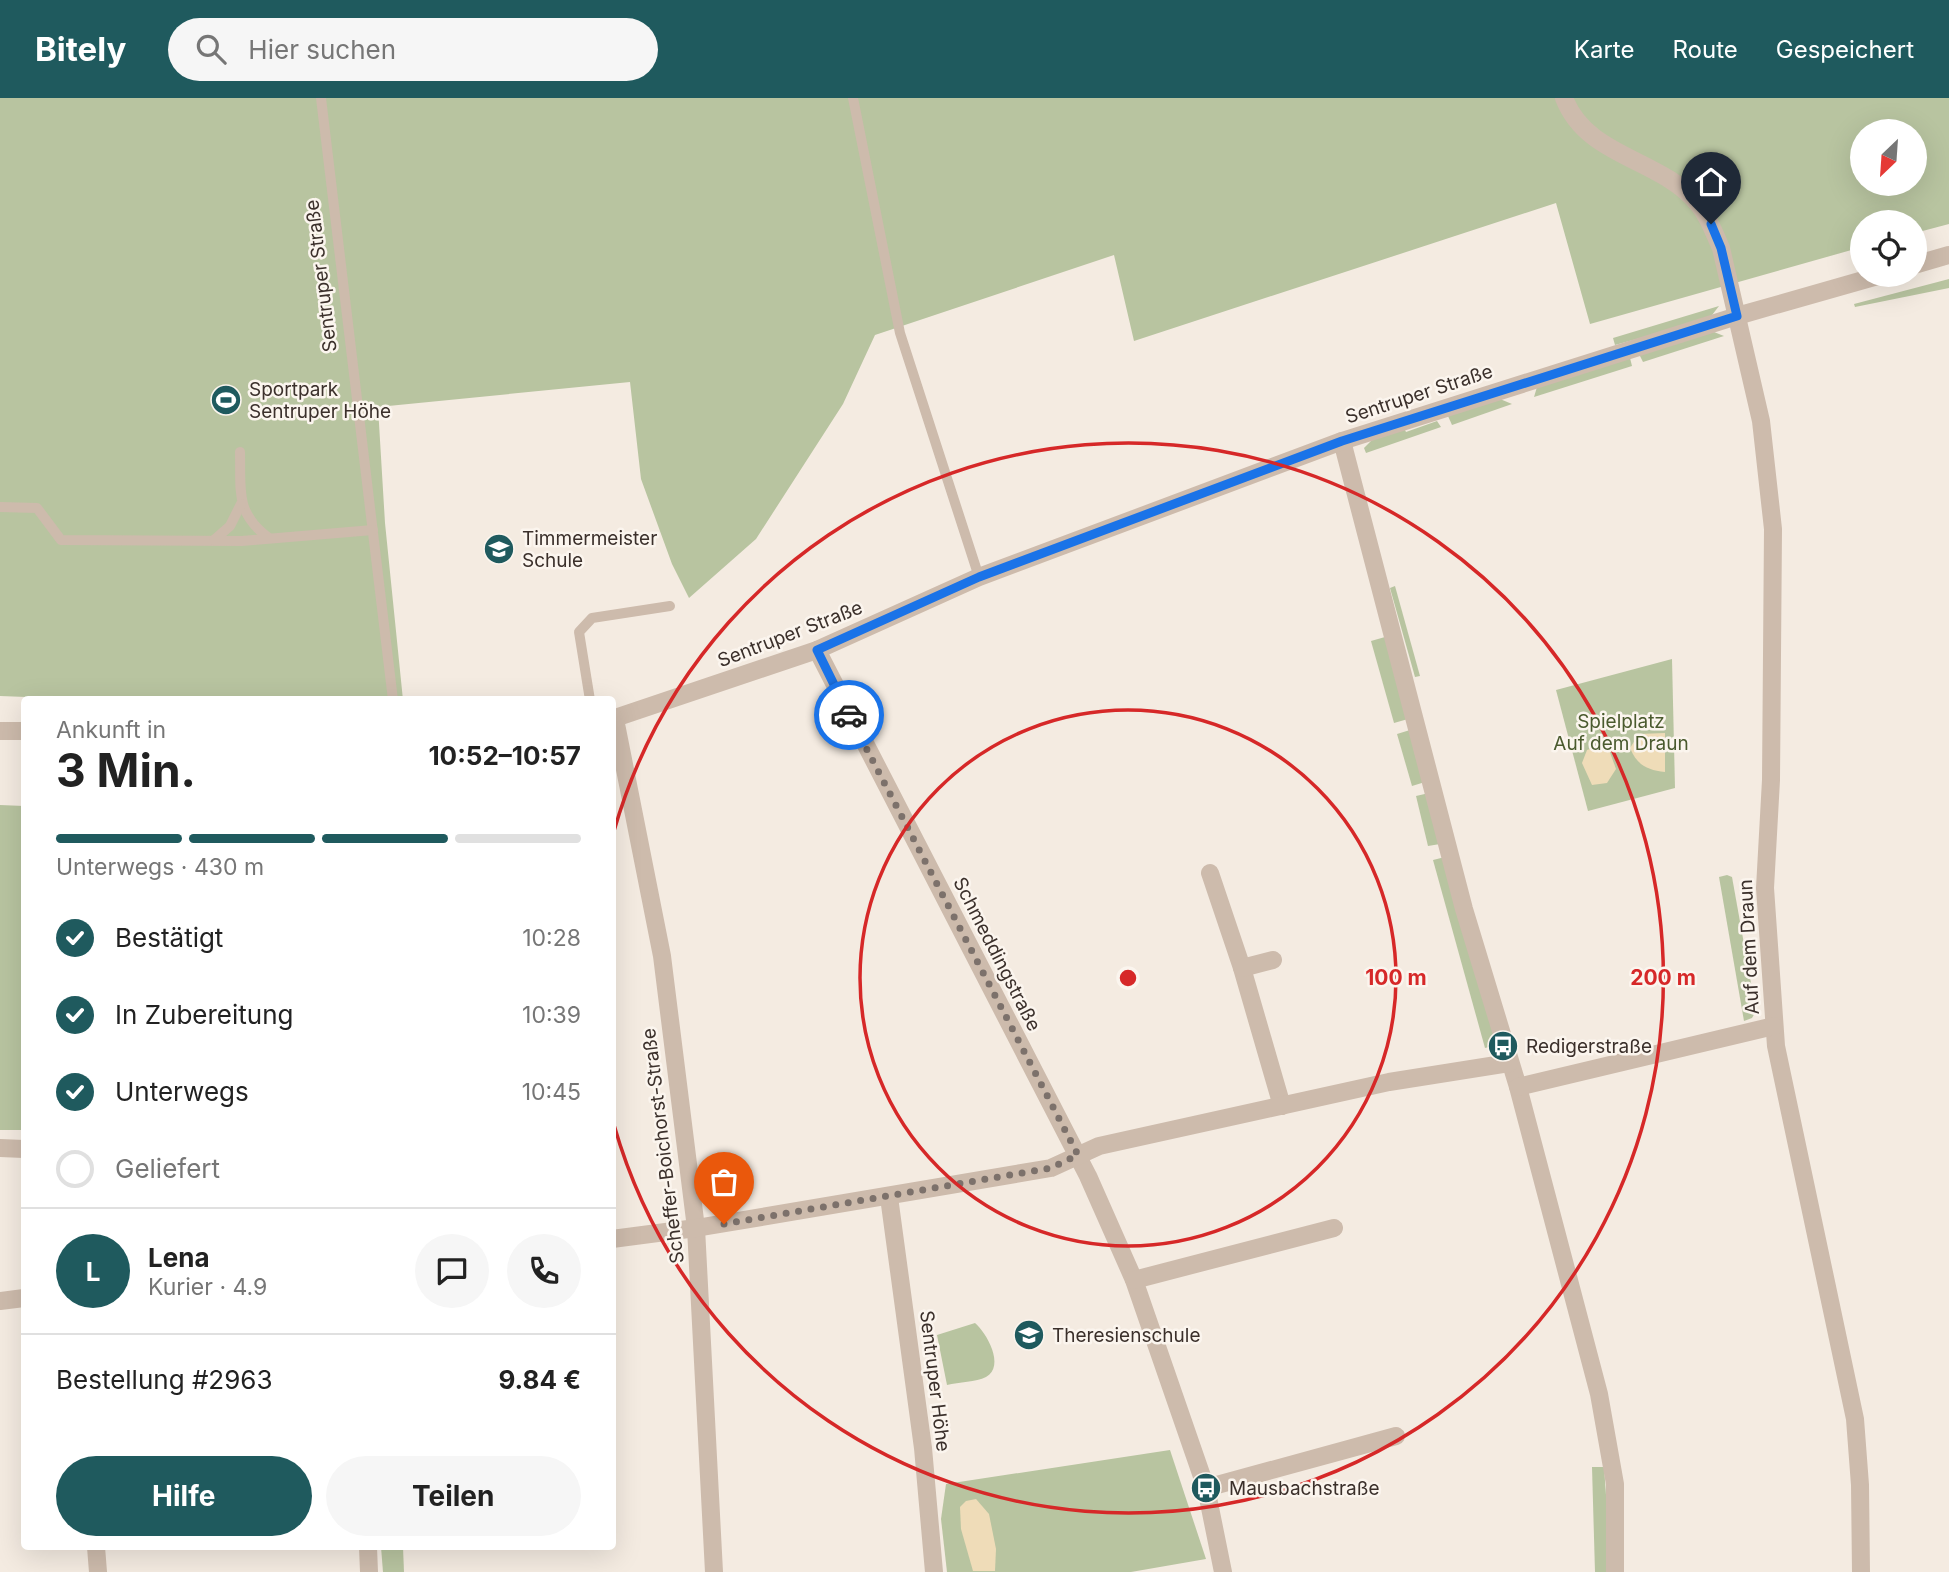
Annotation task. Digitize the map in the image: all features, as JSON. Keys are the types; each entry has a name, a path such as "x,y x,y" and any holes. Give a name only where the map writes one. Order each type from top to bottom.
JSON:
{"street":[{"name":"Auf dem Draun","path":"1564,98 1587,130 1609,150 1661,173 1698,204 1721,248 1761,421 1773,529 1771,780 1765,888 1774,1026 1855,1419 1860,1485 1861,1572"},
{"path":"1927,261 1949,255"},
{"name":"Sentruper Straße","path":"616,718 817,650 979,577 1342,441 1737,316 1850,284"},
{"path":"1342,441 1464,909 1518,1087 1606,1429 1617,1516 1615,1572"},
{"name":"Schmeddingstraße","path":"817,650 1078,1155 1134,1280 1206,1488 1223,1572"},
{"name":"Scheffer-Boichorst-Straße","path":"616,729 662,956 696,1228 713,1572"},
{"path":"0,730 21,732"},
{"path":"1210,873 1242,968 1282,1106"},
{"path":"1242,968 1273,960"},
{"path":"1518,1087 1774,1026"},
{"path":"616,1238 889,1197 1051,1168 1099,1146 1389,1082 1509,1063"},
{"path":"0,1148 21,1149"},
{"name":"Sentruper Höhe","path":"889,1197 923,1448 934,1572"},
{"path":"1134,1280 1334,1228"},
{"path":"0,1301 21,1298"},
{"path":"1206,1488 1396,1436"},
{"path":"96,1550 98,1572"},
{"path":"368,1550 369,1572"}],"lane":[{"name":"Sentruper Straße","path":"321,98 393,696"},
{"path":"853,98 900,332 979,577"},
{"path":"240,452 241,504 252,525 269,538"},
{"path":"215,540 230,526 241,504"},
{"path":"0,507 37,508 61,540 215,540 373,530"},
{"path":"589,696 579,632 583,624 592,618 670,606"}],"green space":[{"name":"Sportpark Sentruper Höhe","path":"0,98 1949,98 1949,224 1927,230 1927,210 1850,210 1850,250 1590,324 1556,203 1134,341 1114,255 875,335 843,404 756,539 689,598 672,564 641,479 630,382 378,407 385,523 403,696 0,696"},
{"path":"1949,279 1949,288 1855,307 1854,304 1927,287"},
{"path":"1719,306 1709,319 1615,345 1613,338"},
{"path":"1714,332 1724,336 1643,362 1639,354"},
{"path":"1630,358 1632,366 1534,397 1537,387"},
{"path":"1500,399 1512,404 1452,425 1448,416"},
{"path":"1437,421 1441,427 1366,453 1364,448 1372,440 1404,428 1406,432"},
{"path":"1395,586 1420,676 1415,677 1390,588"},
{"path":"1385,637 1408,719 1394,723 1371,641"},
{"name":"Spielplatz Auf dem Draun","path":"1672,659 1675,788 1588,811 1556,690"},
{"path":"1410,730 1425,782 1412,786 1397,734"},
{"path":"1429,793 1440,844 1428,846 1416,796"},
{"path":"0,805 21,806 21,1130 0,1130"},
{"path":"1445,857 1497,1045 1485,1048 1433,860"},
{"path":"1719,877 1732,877 1756,1011 1752,1018 1744,1021"},
{"path":"975,1323 992,1349 992,1372 982,1379 947,1385 937,1335"},
{"path":"1170,1450 1206,1559 1131,1572 947,1572 941,1519 946,1484"},
{"path":"1592,1467 1604,1467 1608,1522 1606,1572 1595,1572"},
{"path":"381,1550 403,1550 404,1572 383,1572"}],"sand":[{"path":"1665,733 1665,772 1643,766 1630,748 1639,734"},
{"path":"1603,745 1608,747 1616,769 1607,783 1592,785 1582,763 1587,750"},
{"path":"976,1499 989,1514 996,1549 995,1571 973,1571 961,1529 960,1507 966,1501"}],"way so far":[{"path":"724,1224 1051,1168 1078,1155 849,715"}],"place":[{"name":"Sportpark Sentruper Höhe","path":"226,400"},
{"name":"Timmermeister Schule","path":"499,549"},
{"name":"Redigerstraße","path":"1503,1046"},
{"name":"Theresienschule","path":"1029,1335"},
{"name":"Mausbachstraße","path":"1206,1488"}],"route":[{"path":"849,715 817,650 979,577 1342,441 1737,316 1721,248 1711,224"}]}
